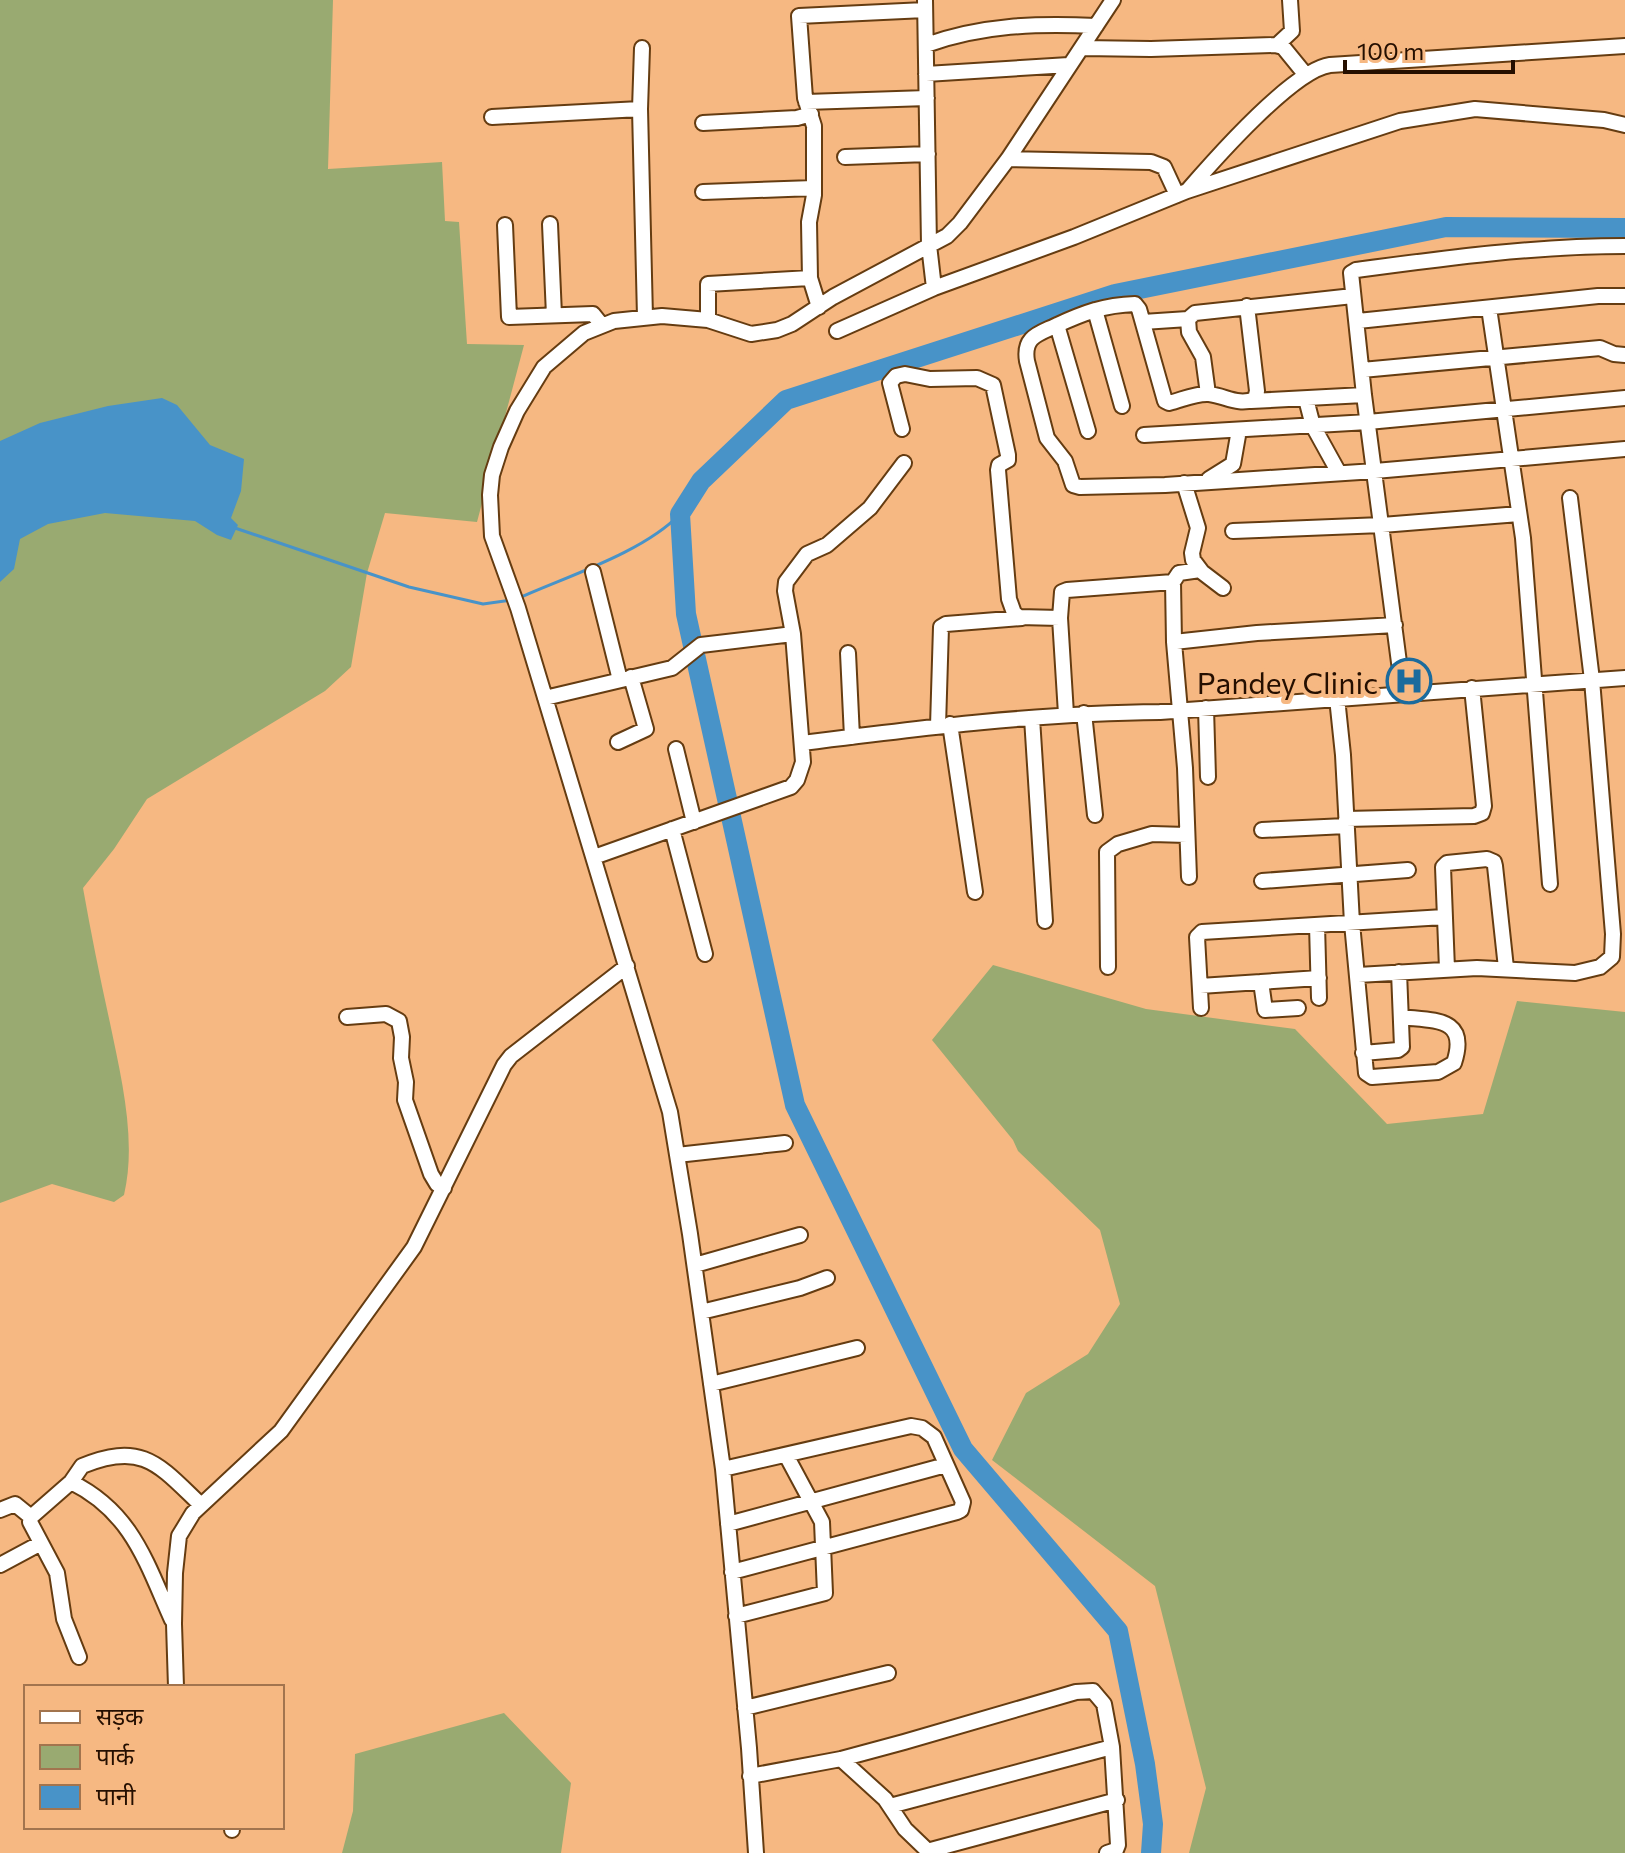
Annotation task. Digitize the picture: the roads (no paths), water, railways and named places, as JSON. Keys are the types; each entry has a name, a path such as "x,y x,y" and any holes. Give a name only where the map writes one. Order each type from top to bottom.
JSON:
{"street":[{"path":"756,1853 723,1469 677,1155 663,1083 518,608 492,536 492,475 517,411 544,367 573,342 601,324 645,317 708,320 734,330 762,333 792,324 833,297 955,229 1008,159 1113,0"},
{"path":"1277,45 1292,31 1290,0"},
{"path":"819,307 810,278 809,222 813,208 815,129 808,108 799,16 925,5 929,245 934,288"},
{"path":"926,45 961,33 996,28 1047,24 1096,26"},
{"path":"1082,48 1277,45 1283,47 1305,74"},
{"path":"1182,193 1305,74 1330,65 1625,46"},
{"path":"642,48 640,109 645,317"},
{"path":"926,74 1069,65"},
{"path":"703,123 797,118 808,108 927,98"},
{"path":"492,117 640,109"},
{"path":"837,331 934,288 1074,237 1182,193 1400,121 1475,109 1604,120 1625,125"},
{"path":"845,157 928,154"},
{"path":"1008,159 1151,162 1164,167 1182,193"},
{"path":"703,192 814,188"},
{"path":"550,224 554,315"},
{"path":"505,225 509,316 593,314 601,324"},
{"path":"1403,693 1351,276 1354,270 1522,249 1625,246"},
{"path":"708,320 708,284 810,278"},
{"path":"1143,322 1188,319 1195,313 1207,310 1353,296"},
{"path":"1358,321 1598,296 1625,296"},
{"path":"1364,395 1236,402 1208,394 1194,395 1172,403 1165,401 1135,304 1077,314 1034,335 1027,348 1026,357 1047,438 1065,461 1073,485 1080,487 1375,471 1625,449"},
{"path":"1247,306 1257,391 1257,396 1251,401"},
{"path":"1489,308 1519,514 1536,684 1550,884"},
{"path":"1095,310 1122,406"},
{"path":"1188,319 1189,332 1203,357 1208,394"},
{"path":"1057,325 1088,431"},
{"path":"1362,370 1600,348 1625,355"},
{"path":"902,429 890,383 896,376 977,378 995,387 1008,458 998,470 1008,597 1014,613 1022,618"},
{"path":"1144,435 1368,422 1625,398"},
{"path":"1306,399 1313,426 1339,473"},
{"path":"1204,482 1233,464 1239,430"},
{"path":"594,857 791,787 801,771 802,743 786,582 807,554 831,542 872,506 904,463"},
{"path":"1184,483 1198,528 1193,560 1200,570 1223,588"},
{"path":"1358,975 1506,968 1575,973 1600,967 1612,957 1613,934 1592,680 1570,498"},
{"path":"1233,531 1382,525 1519,514"},
{"path":"1189,877 1173,582 1179,573 1200,570"},
{"path":"593,572 626,679 646,729 618,742"},
{"path":"1066,714 1060,618 1064,590 1173,582"},
{"path":"975,892 944,725 941,627 946,624 1022,618 1060,618"},
{"path":"1174,642 1271,632 1395,625"},
{"path":"545,698 672,668 701,645 793,634"},
{"path":"848,653 852,737"},
{"path":"802,743 1066,714 1179,710 1625,678"},
{"path":"1262,830 1482,813 1484,806 1472,688"},
{"path":"1337,698 1366,1073 1372,1077 1438,1072 1454,1063 1458,1044 1450,1025 1401,1017"},
{"path":"1206,708 1208,777"},
{"path":"1084,713 1095,815"},
{"path":"1032,718 1045,921"},
{"path":"676,749 700,820"},
{"path":"672,829 705,954"},
{"path":"1108,967 1107,852 1118,844 1152,834 1187,835"},
{"path":"1447,969 1444,865 1487,859 1494,862 1506,968"},
{"path":"1262,881 1408,870"},
{"path":"1201,1008 1198,934 1444,917"},
{"path":"1317,925 1319,998"},
{"path":"176,1685 174,1624 179,1536 184,1525 201,1505 281,1431 414,1247 500,1072 511,1056 627,966"},
{"path":"1363,1053 1401,1049 1399,972"},
{"path":"1200,986 1319,978"},
{"path":"1261,982 1265,1010 1298,1008"},
{"path":"347,1017 386,1014 399,1021 406,1106 431,1174 437,1184 444,1188"},
{"path":"677,1155 785,1143"},
{"path":"695,1265 800,1235"},
{"path":"701,1312 800,1288 827,1278"},
{"path":"711,1384 857,1348"},
{"path":"723,1469 911,1426 931,1434 963,1502 961,1510 732,1572"},
{"path":"736,1616 824,1595 822,1522 786,1455"},
{"path":"79,1657 64,1619 57,1573 30,1522 31,1517 71,1482 76,1472 92,1462 133,1456 155,1464 201,1505"},
{"path":"728,1524 946,1465"},
{"path":"71,1482 101,1499 126,1525 140,1548 174,1624"},
{"path":"0,1510 15,1504 31,1517"},
{"path":"0,1565 41,1543"},
{"path":"745,1708 888,1673"},
{"path":"750,1776 841,1759 1090,1691 1103,1700 1112,1747 1118,1845 1116,1850 1107,1853"},
{"path":"890,1806 1112,1747"},
{"path":"841,1759 890,1806 905,1829 929,1852 1117,1800"}],"water":[{"path":"162,398 177,405 210,445 244,459 241,491 231,518 238,525 231,540 195,521 105,513 48,524 20,539 14,569 0,582 0,441 40,423 108,406"}],"waterway":[{"path":"1151,1853 1153,1824 1145,1764 1118,1631 963,1449 795,1105 686,614 680,514 701,481 786,400 1115,294 1446,227 1625,228"},
{"path":"519,598 626,551 665,528 680,514"},
{"path":"235,528 409,587 483,604 512,600"}],"place":[{"name":"Pandey Clinic","path":"1409,681"}]}
